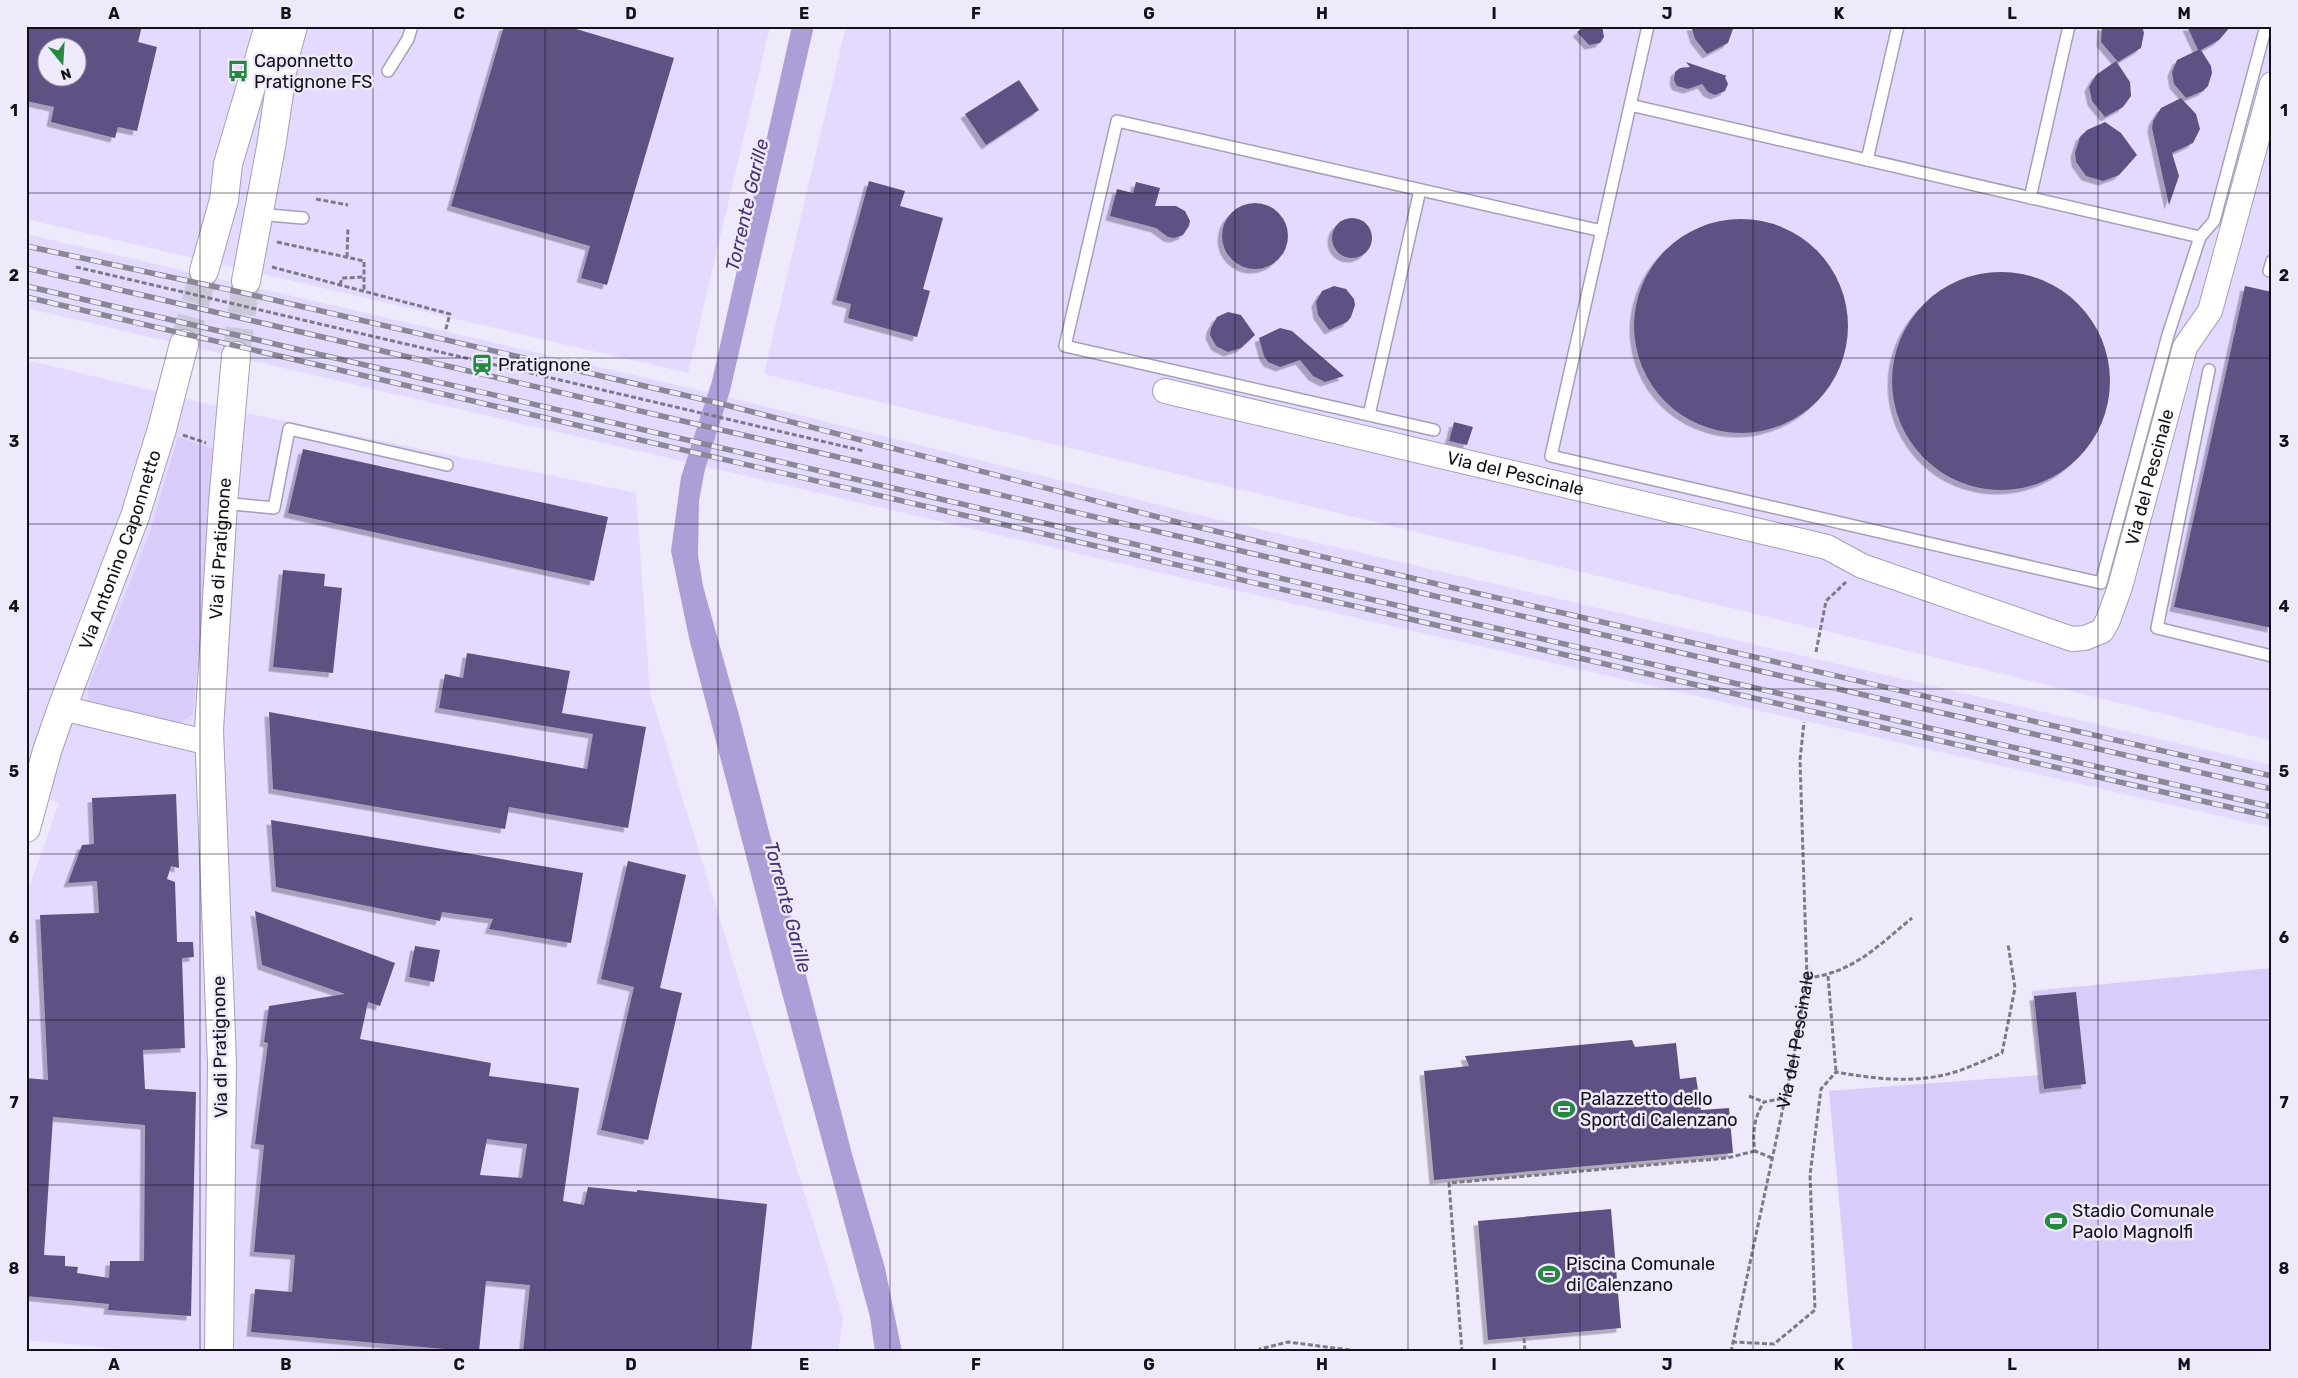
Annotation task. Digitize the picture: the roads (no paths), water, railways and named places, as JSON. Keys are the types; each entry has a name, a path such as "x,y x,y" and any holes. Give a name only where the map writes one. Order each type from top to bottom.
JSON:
{"street":[{"path":"204,271 224,200 228,164 269,26"},
{"path":"255,273 257,214 284,60 293,26"},
{"path":"224,200 243,165 284,60"},
{"name":"Via del Pescinale","path":"1165,391 1827,548 1862,566 2072,639 2086,638 2102,631 2120,587 2185,347 2210,311 2272,84"},
{"name":"Via Antonino Caponnetto","path":"26,828 47,751 62,708 135,516 162,429 184,344"},
{"name":"Via di Pratignone","path":"219,1352 222,1062 210,743 223,503 236,356"},
{"path":"62,708 210,743"},
{"name":"Via Antonino Caponnetto","path":"26,785 47,751"}],"lane":[{"path":"388,71 408,39 412,26"},
{"path":"1648,26 1551,456 2101,583 2168,334 2200,238 2214,221 2266,26"},
{"path":"1867,160 1898,26"},
{"path":"2030,198 2069,26"},
{"path":"1630,105 2200,238"},
{"path":"1434,430 1066,346 1117,121 1602,231"},
{"path":"1369,415 1420,190"},
{"path":"257,214 303,218"},
{"path":"2272,261 2269,271 2272,271"},
{"path":"2209,370 2157,628 2272,656"},
{"path":"223,503 274,508 288,429 447,465"}],"water":[{"name":"Torrente Garille","path":"792,26 814,26 730,391 705,469 699,501 698,555 703,586 739,715 852,1154 885,1268 902,1352 875,1352 870,1317 780,986 689,638 671,551 681,477 712,381"}],"tunnel":[{"path":"184,344 204,271"},
{"path":"236,356 246,281"}],"railway":[{"path":"26,246 235,291 718,403 1181,523 1441,585 2272,776"},
{"path":"26,268 2272,789"},
{"path":"26,286 2272,807"},
{"path":"26,297 1431,624 2272,817"}],"place":[{"name":"Caponnetto Pratignone FS","path":"238,71"},
{"name":"Pratignone","path":"482,365"},
{"name":"Palazzetto dello Sport di Calenzano","path":"1564,1109"},
{"name":"Stadio Comunale Paolo Magnolfi","path":"2056,1221"},
{"name":"Piscina Comunale di Calenzano","path":"1549,1274"}]}
